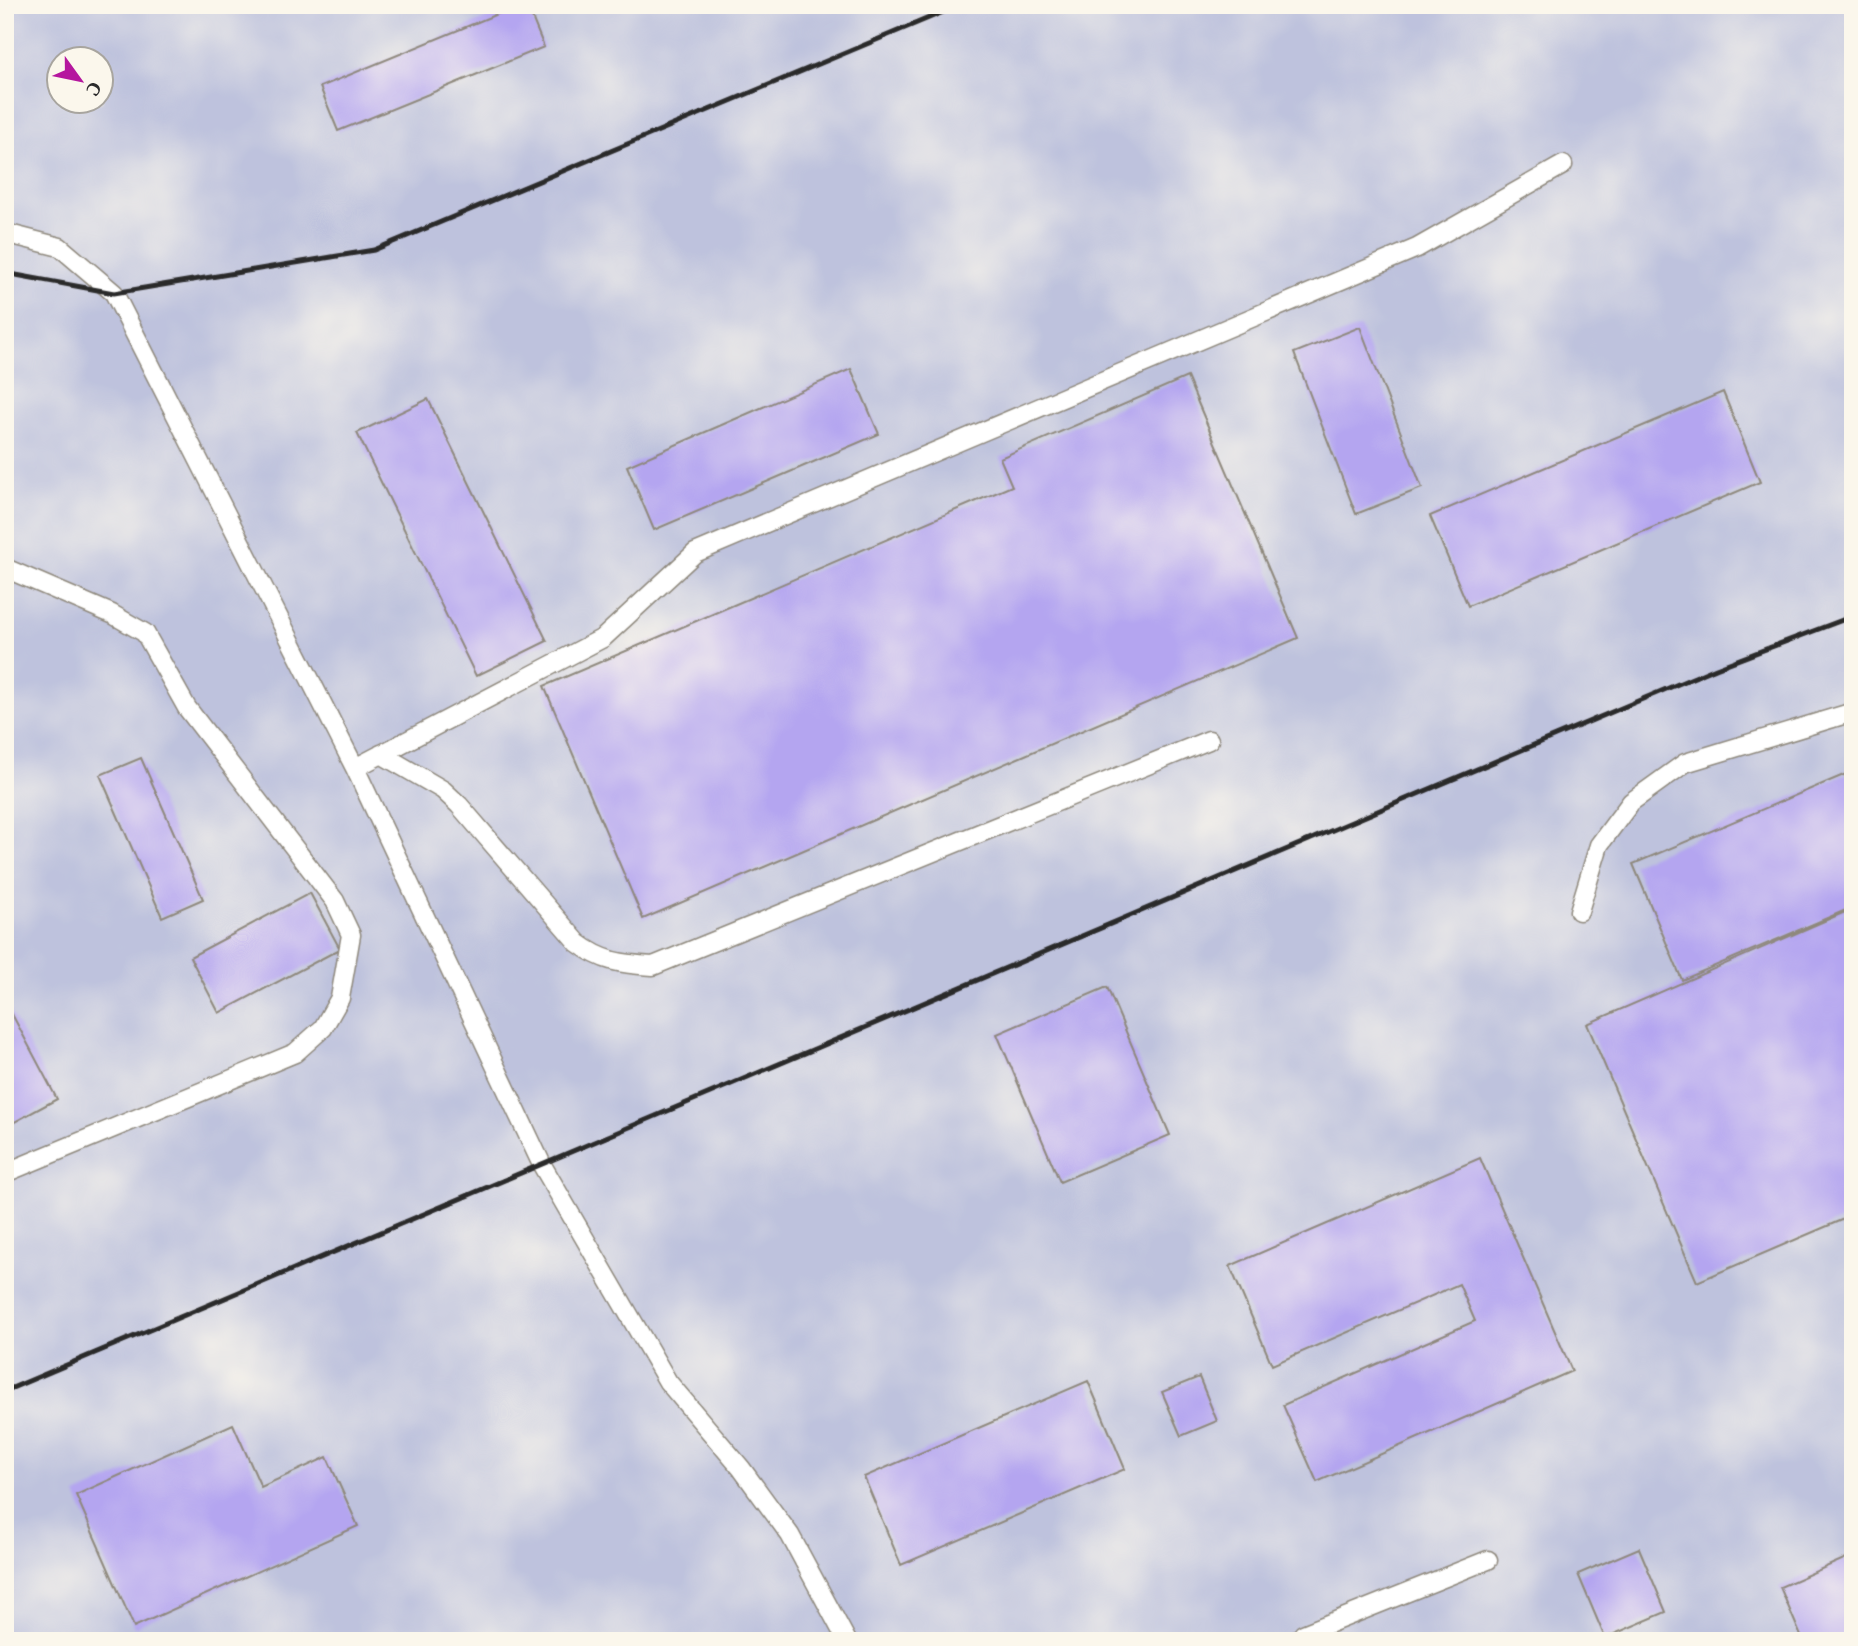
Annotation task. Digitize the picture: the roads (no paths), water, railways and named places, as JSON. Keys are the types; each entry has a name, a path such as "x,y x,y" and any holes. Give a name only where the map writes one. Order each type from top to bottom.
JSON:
{"lane":[{"path":"355,768 603,638 695,553 1417,248 1563,165"},
{"path":"5,233 60,247 114,293 355,768 542,1165 668,1382 741,1468 790,1535 847,1641"},
{"path":"5,568 112,614 145,633 187,708 335,901 351,935 340,998 323,1028 295,1053 5,1173"},
{"path":"1579,912 1599,845 1631,802 1685,763 1853,712"},
{"path":"381,754 443,790 459,805 578,943 595,956 623,964 653,966 1209,740"},
{"path":"1300,1641 1303,1634 1488,1560"}],"railway":[{"path":"5,273 114,293 374,250 960,5"},
{"path":"5,1391 1716,668 1853,616"}]}
